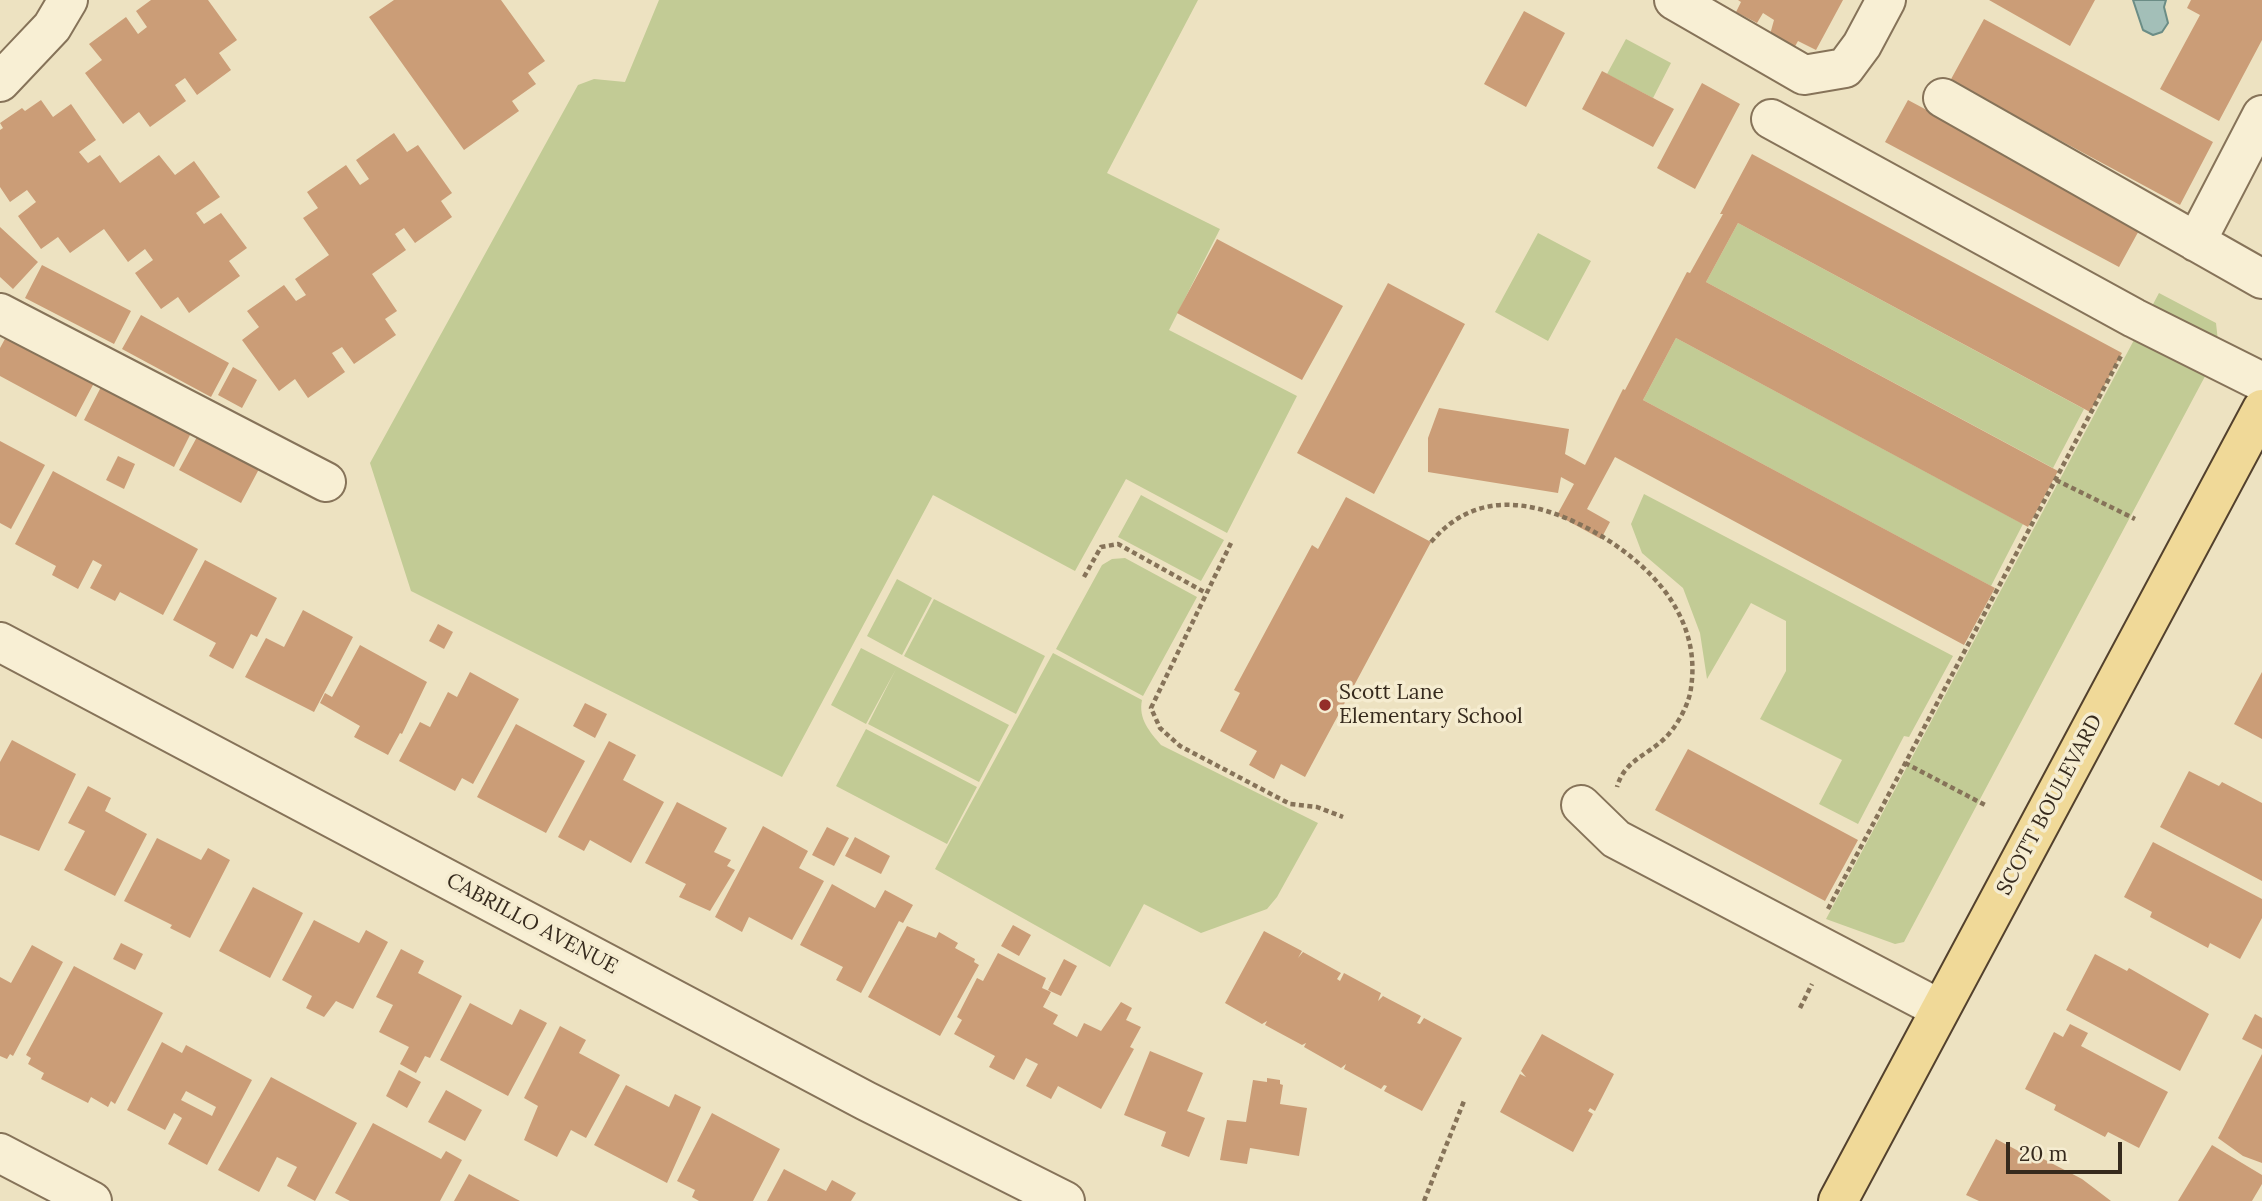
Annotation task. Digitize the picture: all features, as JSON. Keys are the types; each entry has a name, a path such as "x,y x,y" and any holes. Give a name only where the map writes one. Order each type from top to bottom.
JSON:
{"main road":[{"name":"SCOTT BOULEVARD","path":"1838,1201 2257,429"}],"street":[{"path":"0,82 52,27 68,0"},
{"path":"1674,0 1804,75 1845,68 1862,45 1886,0"},
{"path":"1943,98 2262,279"},
{"path":"2196,242 2262,115"},
{"path":"1771,120 2134,318 2262,382"},
{"path":"0,313 326,482"},
{"name":"CABRILLO AVENUE","path":"0,642 866,1101 1065,1201"},
{"path":"1581,805 1616,839 1940,1009"},
{"path":"0,1153 92,1201"}],"path":[{"path":"1828,910 2125,348"},
{"path":"2056,480 2135,520"},
{"path":"1430,542 1454,521 1483,508 1541,507 1616,543 1638,559 1670,596 1686,630 1692,688 1673,727 1664,739 1626,766 1616,793"},
{"path":"1231,543 1150,708 1160,728 1180,746 1290,804 1317,807 1343,817"},
{"path":"1084,577 1101,547 1118,544 1206,593"},
{"path":"1905,763 1985,805"},
{"path":"1424,1201 1464,1101"}],"green space":[{"path":"659,0 1198,0 1107,173 1220,229 1169,330 1297,396 1227,533 1126,479 1075,571 933,495 782,777 411,591 370,463 578,85 594,79 625,82"},
{"path":"1626,39 1671,63 1653,98 1607,74"},
{"path":"1738,223 2084,409 2053,468 1706,282"},
{"path":"1538,233 1591,261 1548,341 1495,312"},
{"path":"2159,293 2216,323 2219,350 1904,942 1895,944 1826,919"},
{"path":"1676,338 2023,524 1991,586 1643,400"},
{"path":"1644,494 1953,656 1909,737 1904,736 1858,824 1819,804 1842,760 1760,719 1786,671 1786,621 1751,603 1707,679 1700,633 1683,588 1642,553 1631,524"},
{"path":"1141,495 1224,540 1201,581 1118,537"},
{"path":"1125,558 1197,597 1143,696 1056,649 1102,565 1112,559"},
{"path":"897,579 932,598 902,655 867,636"},
{"path":"934,599 1045,656 1016,714 904,656"},
{"path":"861,648 1009,725 979,782 868,724 896,669 866,724 831,705"},
{"path":"1053,653 1142,700 1143,719 1161,745 1318,823 1277,897 1267,909 1201,933 1144,904 1110,967 935,869"},
{"path":"866,729 977,787 947,844 836,786"}],"water":[{"path":"2133,0 2166,0 2164,7 2168,23 2162,32 2153,35 2143,30"}],"building":[{"path":"151,0 208,0 237,40 219,53 231,70 197,95 185,78 175,85 186,101 150,127 139,112 123,124 85,73 102,60 89,44 126,17 138,34 147,27 136,11"},
{"path":"394,0 501,0 545,61 528,73 536,84 512,101 519,111 464,150 369,17"},
{"path":"1738,0 1843,0 1816,50 1798,41 1793,50 1769,38 1774,20 1763,13 1757,23 1736,12 1741,2"},
{"path":"1989,0 2095,0 2070,46"},
{"path":"2191,0 2262,0 2262,40 2219,121 2160,89 2200,15 2187,8"},
{"path":"1524,11 1565,33 1526,107 1484,84"},
{"path":"1984,19 2213,142 2180,205 1950,81"},
{"path":"1602,71 1674,109 1653,147 1582,109"},
{"path":"1702,83 1740,104 1695,189 1657,168"},
{"path":"41,100 53,117 71,104 96,140 79,152 88,163 100,155 120,183 159,155 175,175 194,161 220,197 196,213 204,224 221,213 247,248 229,261 240,276 189,313 178,297 161,309 135,273 153,260 145,249 128,262 104,229 70,253 58,237 41,249 18,216 36,202 27,190 10,202 0,187 0,130 3,128 0,123 22,108 25,111"},
{"path":"1908,100 2142,225 2119,267 1885,142"},
{"path":"394,133 407,152 418,145 452,193 441,201 452,217 415,243 404,228 395,234 406,250 372,274 397,311 385,319 396,335 354,364 342,347 332,353 345,372 308,398 295,379 279,391 242,340 259,327 247,311 284,285 296,301 306,295 295,279 329,255 303,218 318,208 307,192 346,165 360,185 369,179 356,160"},
{"path":"1752,154 2122,353 2090,412 1738,223 1706,282 2058,471 2028,527 1676,338 1643,400 1995,588 1964,645 1615,457 1587,509 1610,522 1601,539 1557,515 1574,484 1561,477 1558,493 1428,472 1428,438 1439,408 1569,429 1565,454 1585,465 1687,272 1690,273 1723,214 1720,214"},
{"path":"0,227 38,262 13,289 0,277"},
{"path":"1217,239 1343,306 1302,380 1177,313"},
{"path":"42,265 131,311 114,344 25,298"},
{"path":"1388,283 1465,324 1374,494 1297,453"},
{"path":"141,315 229,363 211,397 122,349"},
{"path":"6,337 94,383 76,417 0,376 0,348"},
{"path":"233,367 257,380 242,408 218,395"},
{"path":"101,387 191,433 174,467 84,420"},
{"path":"197,437 259,469 241,503 179,470"},
{"path":"0,441 45,465 11,529 0,523"},
{"path":"118,456 135,464 124,489 106,480"},
{"path":"53,471 198,549 163,615 120,592 115,601 90,588 102,565 93,560 78,589 52,575 56,566 15,544"},
{"path":"1346,497 1431,542 1305,777 1281,764 1274,779 1249,765 1257,751 1220,731 1240,693 1234,690 1312,545 1318,549"},
{"path":"205,560 277,598 257,637 251,634 233,669 209,656 216,643 173,620"},
{"path":"303,610 353,637 314,712 245,677 266,638 284,647"},
{"path":"438,624 453,632 444,649 429,641"},
{"path":"360,645 427,682 402,734 400,733 388,755 354,737 360,726 320,703 325,693 332,697"},
{"path":"470,672 519,699 473,784 462,778 455,791 399,761 420,722 430,727 448,692 457,697"},
{"path":"2262,672 2262,739 2234,724"},
{"path":"585,703 607,714 595,738 573,726"},
{"path":"516,724 585,761 546,833 477,797"},
{"path":"12,740 76,774 39,851 0,835 0,762"},
{"path":"609,741 636,755 623,780 664,802 631,863 590,840 584,851 558,837"},
{"path":"1688,749 1858,840 1825,901 1655,810"},
{"path":"2189,771 2219,786 2222,782 2262,803 2262,881 2160,827"},
{"path":"88,786 111,798 105,811 147,834 115,896 64,870 85,831 68,823"},
{"path":"677,802 727,828 714,852 731,860 727,866 735,870 710,911 679,897 686,884 645,863"},
{"path":"763,826 808,851 799,868 824,881 792,940 749,917 742,932 715,917"},
{"path":"827,827 849,838 834,866 812,855"},
{"path":"855,837 890,856 881,874 845,856"},
{"path":"157,838 201,860 208,848 230,860 190,938 170,928 172,925 124,901"},
{"path":"2153,842 2262,899 2262,918 2240,959 2210,943 2208,948 2150,917 2152,912 2124,897"},
{"path":"832,884 875,908 885,890 913,905 903,923 899,921 861,993 836,980 843,967 800,945"},
{"path":"253,887 303,913 270,978 219,951"},
{"path":"314,920 359,943 366,930 388,942 353,1009 336,1001 324,1017 306,1008 312,996 282,980"},
{"path":"1013,925 1031,935 1019,956 1001,946"},
{"path":"907,926 936,938 939,932 958,943 955,948 975,959 974,962 979,965 940,1036 868,997"},
{"path":"1264,931 1302,951 1298,958 1303,952 1341,973 1337,979 1340,981 1344,973 1381,993 1378,1001 1383,996 1421,1016 1417,1023 1420,1024 1424,1018 1462,1038 1422,1111 1384,1091 1387,1086 1384,1085 1381,1089 1344,1069 1346,1064 1341,1068 1304,1047 1306,1043 1302,1045 1265,1025 1267,1021 1262,1024 1225,1003"},
{"path":"121,943 143,954 135,970 113,959"},
{"path":"32,945 63,962 13,1056 10,1054 7,1059 0,1056 0,977 11,983"},
{"path":"401,949 424,961 418,973 462,996 430,1058 425,1056 416,1073 400,1064 409,1047 379,1032 393,1005 376,997"},
{"path":"998,953 1046,978 1042,988 1051,992 1043,1007 1058,1015 1053,1024 1077,1037 1084,1023 1101,1031 1121,1002 1132,1008 1126,1020 1141,1027 1130,1047 1134,1049 1101,1109 1058,1086 1051,1099 1026,1086 1038,1064 1026,1058 1014,1080 989,1067 995,1056 954,1034 962,1020 957,1017 977,978 983,981"},
{"path":"2095,954 2127,971 2129,968 2209,1014 2180,1071 2066,1010"},
{"path":"1064,959 1077,966 1061,996 1048,990"},
{"path":"74,966 163,1013 115,1104 111,1101 108,1107 91,1097 88,1103 41,1079 44,1073 28,1064 31,1058 26,1055"},
{"path":"470,1003 512,1025 520,1009 547,1023 508,1096 440,1060"},
{"path":"2255,1014 2262,1018 2262,1049 2242,1039"},
{"path":"2070,1024 2088,1033 2081,1046 2168,1092 2139,1148 2108,1132 2105,1137 2054,1110 2056,1105 2025,1089 2054,1032 2063,1037"},
{"path":"560,1026 586,1040 579,1053 620,1075 586,1138 571,1130 557,1157 524,1140 538,1106 524,1098"},
{"path":"1542,1034 1614,1074 1595,1111 1590,1108 1588,1111 1593,1114 1573,1152 1500,1112 1520,1074 1526,1077 1521,1071"},
{"path":"162,1042 182,1053 186,1045 252,1080 207,1165 168,1144 182,1118 174,1113 165,1130 127,1110","holes":["186,1091 216,1107 212,1116 181,1100"]},
{"path":"1150,1051 1203,1073 1187,1111 1205,1118 1189,1157 1161,1146 1166,1132 1124,1115"},
{"path":"2262,1054 2262,1163 2243,1156 2218,1138"},
{"path":"399,1070 421,1082 407,1108 386,1096"},
{"path":"271,1077 357,1123 315,1201 287,1186 297,1167 277,1157 259,1192 218,1170"},
{"path":"1267,1078 1280,1080 1283,1085 1280,1104 1307,1108 1299,1156 1250,1148 1247,1164 1220,1160 1227,1120 1246,1122 1253,1080 1267,1082"},
{"path":"626,1085 669,1107 675,1094 701,1107 667,1183 594,1145"},
{"path":"446,1090 482,1110 465,1141 428,1122"},
{"path":"712,1113 780,1149 753,1201 699,1201 692,1197 695,1190 677,1181"},
{"path":"373,1123 441,1159 446,1151 462,1160 440,1201 350,1201 335,1193"},
{"path":"1996,1139 2026,1155 2028,1151 2082,1179 2111,1201 1979,1201 1966,1195"},
{"path":"2212,1145 2262,1175 2262,1184 2252,1201 2178,1201"},
{"path":"784,1169 826,1191 832,1180 856,1193 851,1201 767,1201"},
{"path":"469,1174 520,1201 454,1201"}],"place":[{"name":"Scott Lane Elementary School","path":"1325,705"}]}
